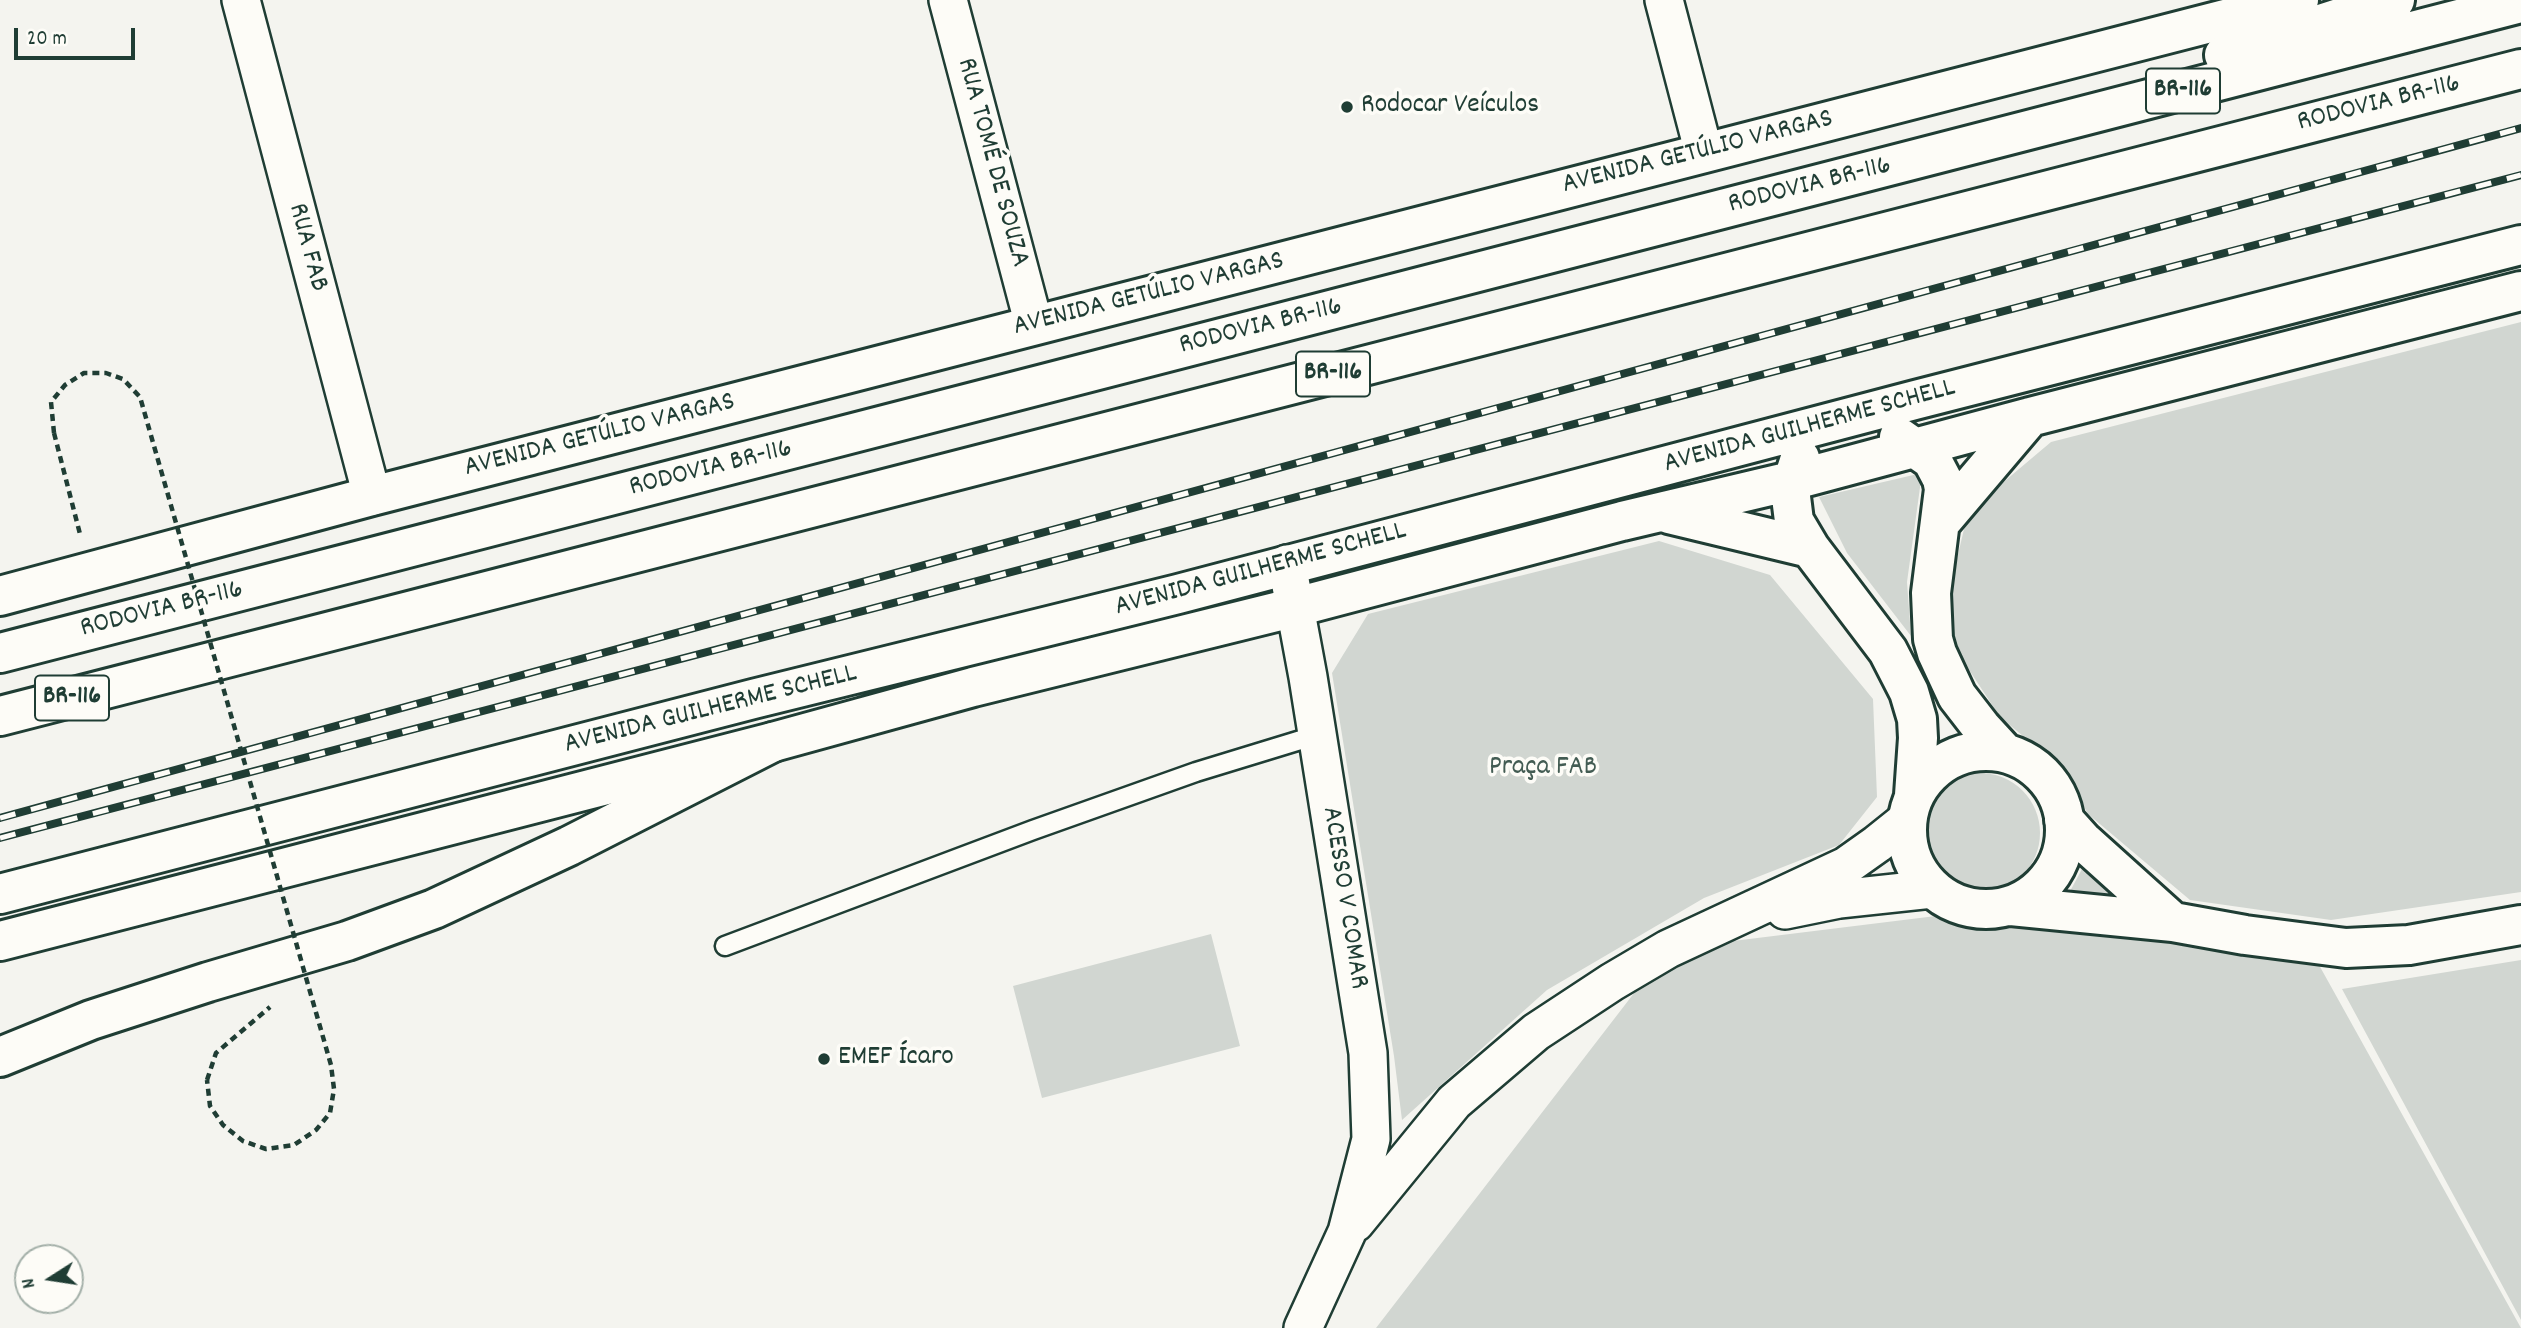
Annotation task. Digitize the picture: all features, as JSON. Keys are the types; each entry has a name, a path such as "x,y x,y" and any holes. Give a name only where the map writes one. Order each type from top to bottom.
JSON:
{"main road":[{"name":"AVENIDA GETÚLIO VARGAS","path":"0,596 372,496 2299,0"},
{"name":"BR-116","path":"1846,178 2395,0"},
{"name":"RODOVIA BR-116","path":"0,653 2521,3"},
{"name":"RODOVIA BR-116","path":"0,716 2521,69"},
{"name":"AVENIDA GUILHERME SCHELL","path":"0,894 2521,245"},
{"name":"AVENIDA GUILHERME SCHELL","path":"0,940 973,687 1296,607 1622,521 1791,481 2521,292"},
{"path":"1941,522 2031,417"},
{"path":"2004,752 1957,696 1933,639 1931,578 1941,522 1944,489 1942,479 1932,460 1917,447 1881,428 1841,420 1800,458 1791,481 1794,521 1810,548 1888,651 1909,692 1917,719 1918,738 1908,845 1916,870 1932,889 1949,901 1969,908 1990,910 2011,906 2173,922 2245,935 2346,948 2409,946 2521,925"},
{"path":"1664,513 1810,548"},
{"path":"0,732 144,680"},
{"path":"0,1057 91,1020 347,941 434,909 569,846 773,741"},
{"path":"1910,807 1930,773 1951,757 1977,750 2004,752 2026,761 2045,776 2058,796 2064,820 2063,847 2053,873 2035,893 2011,906"},
{"path":"2064,820 2082,840 2173,922"}],"street":[{"name":"RUA FAB","path":"241,0 372,496"},
{"name":"RUA TOMÉ DE SOUZA","path":"948,0 1034,325"},
{"path":"1664,0 1704,153"},
{"name":"ACESSO V COMAR","path":"1287,564 1368,1053 1371,1139 1347,1232 1303,1328"},
{"name":"ACESSO V COMAR","path":"1347,1232 1454,1102 1536,1032 1668,949 1846,866 1877,844 1910,807"},
{"name":"ACESSO V COMAR","path":"1735,919 1839,899 1932,889"}],"lane":[{"path":"725,946 1033,830 1171,781 1317,735"}],"path":[{"path":"89,572 54,433 51,402 65,385 84,373 106,373 123,379 140,397 331,1065 334,1089 330,1113 316,1130 294,1145 266,1149 243,1141 223,1125 210,1106 208,1080 216,1053 271,1006 265,965"}],"green space":[{"path":"2521,322 2521,892 2331,920 2190,900 2088,814 2063,769 2000,717 1941,627 1968,512 2051,442"},
{"path":"1922,473 1907,582 1911,636 1847,553 1819,497"},
{"name":"Praça FAB","path":"1659,541 1770,575 1873,699 1877,797 1839,845 1704,898 1547,990 1402,1120 1332,673 1368,614"},
{"path":"1980,773 2003,778 2022,791 2035,810 2040,833 2035,856 2022,875 2003,888 1980,893 1957,888 1938,875 1925,856 1920,833 1925,810 1938,791 1957,778"},
{"path":"2082,869 2116,894 2309,947 2521,1328 1376,1328 1668,949 2082,898 2068,895"},
{"path":"1211,934 1240,1046 1042,1098 1013,986"},
{"path":"2521,960 2521,1320 2342,989"}],"railway":[{"path":"0,818 2521,128"},
{"path":"0,838 2521,175"}],"place":[{"name":"Rodocar Veículos","path":"1347,107"},
{"name":"EMEF Ícaro","path":"824,1059"}]}
